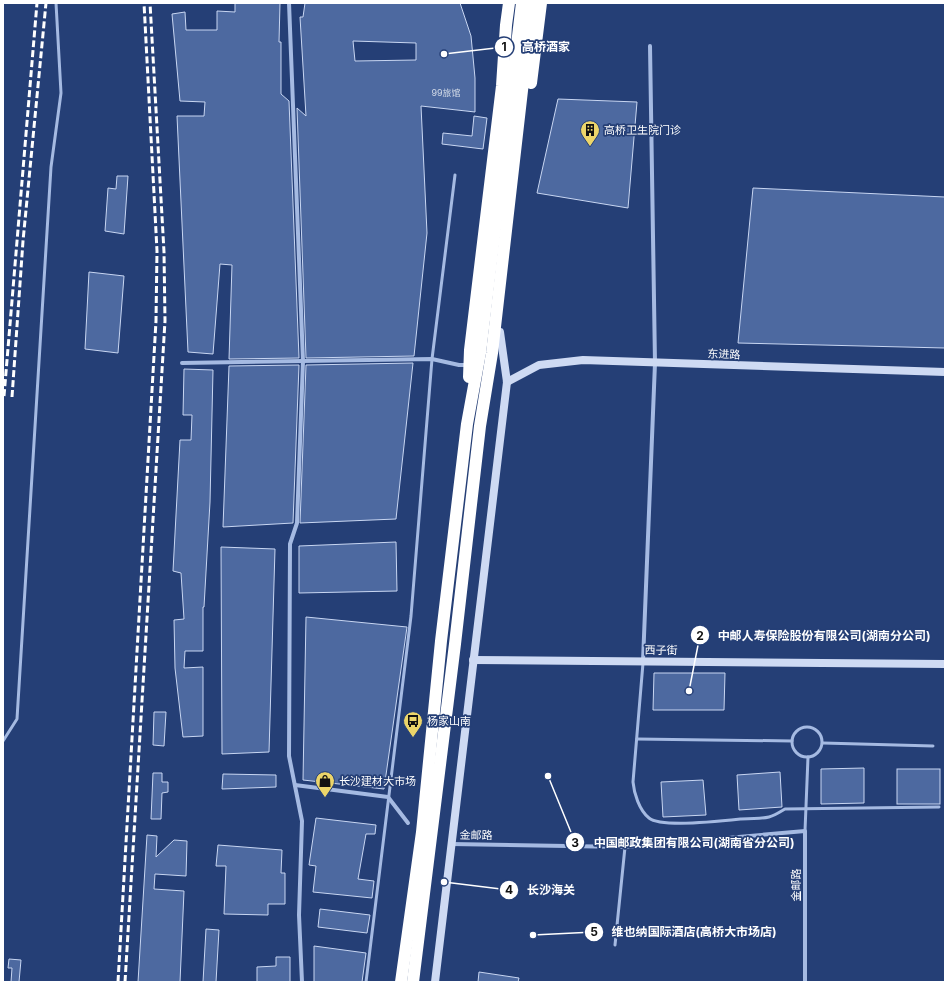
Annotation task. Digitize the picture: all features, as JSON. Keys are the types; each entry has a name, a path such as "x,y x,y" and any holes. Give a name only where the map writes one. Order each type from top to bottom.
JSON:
{"highway":[{"path":"401,982 422,832 441,641 467,424 471,342 502,86 508,3"},
{"path":"413,982 425,875 455,644 480,426 486,353 522,3"},
{"path":"467,424 486,353 532,3"},
{"path":"480,426 500,332 541,3"}],"street":[{"path":"289,3 303,361 297,523 290,544 289,756 302,821 299,915 302,982"},
{"path":"643,661 655,363 650,46"},
{"path":"435,982 450,844 507,382 500,332"},
{"path":"182,363 432,359 459,365 470,365"},
{"name":"东进路","path":"507,382 539,365 584,360 945,372"},
{"name":"西子街","path":"473,660 945,664"},
{"path":"294,785 388,798 408,823"},
{"name":"金邮路","path":"450,844 625,847 805,831 804,982"}],"lane":[{"path":"3,741 17,719 51,167 61,93 56,3"},
{"path":"366,982 411,616 432,359 456,174"},
{"path":"643,661 633,782 634,790 643,811 650,819 669,823 690,823 769,817 785,809 939,807"},
{"path":"808,727 817,730 823,743 820,751 808,757 795,751 792,741 799,729 808,727"},
{"path":"637,739 792,741"},
{"path":"823,743 933,746"},
{"path":"805,831 808,757"},
{"path":"615,945 625,847"}],"building":[{"path":"235,3 280,3 279,42 281,42 281,94 289,101 299,358 229,359 232,265 220,264 213,354 188,352 177,116 204,116 205,102 180,101 172,14 185,12 186,30 217,30 217,11 235,12"},
{"path":"305,3 460,3 471,36 475,78 475,112 421,106 427,233 414,356 306,358 297,108 306,116 300,17 303,17","holes":["353,41 416,43 416,60 355,61"]},
{"name":"高桥卫生院门诊","path":"558,99 637,102 628,208 537,193"},
{"path":"474,116 487,118 483,149 442,144 443,133 472,136"},
{"path":"117,176 128,176 124,234 105,231 108,188 116,189"},
{"path":"753,188 945,197 945,348 738,343"},
{"path":"89,272 124,276 118,353 85,349"},
{"path":"413,363 396,519 300,523 306,365"},
{"path":"299,365 293,523 223,527 229,366"},
{"path":"184,369 213,370 210,502 203,607 203,651 185,651 184,668 203,667 203,736 183,737 175,668 174,620 184,619 181,573 173,571 180,440 191,440 192,415 183,415"},
{"path":"396,542 397,591 299,593 299,546"},
{"path":"221,547 275,549 269,752 222,754"},
{"path":"306,617 407,627 384,789 303,780"},
{"path":"654,673 725,673 724,710 653,710"},
{"path":"154,712 166,712 164,746 153,745"},
{"path":"864,768 864,803 821,804 821,769"},
{"path":"897,769 940,769 940,804 897,804"},
{"path":"780,772 782,807 739,810 737,775"},
{"path":"153,773 162,773 162,782 168,782 168,792 162,793 161,819 151,819"},
{"path":"223,774 276,775 276,787 222,789"},
{"path":"703,780 706,815 663,817 661,782"},
{"path":"316,818 376,825 375,834 366,834 358,879 374,881 372,898 313,892 316,866 309,865"},
{"path":"147,835 157,836 156,857 174,840 187,841 186,876 155,874 154,889 184,891 180,982 138,982"},
{"path":"218,845 282,850 281,873 285,873 285,904 268,904 268,915 224,914 226,866 216,866"},
{"path":"320,909 370,915 367,933 318,927"},
{"path":"206,929 219,930 216,982 203,982"},
{"path":"314,946 366,953 362,982 314,982"},
{"path":"276,957 290,957 290,982 257,982 257,967 276,966"},
{"path":"9,959 21,960 19,982 11,982 12,968 8,968"},
{"path":"479,972 519,978 518,982 478,982"}],"railway":[{"path":"4,396 37,3"},
{"path":"12,397 23,241 46,3"},
{"path":"118,982 156,321 157,251 144,3"},
{"path":"125,982 165,321 164,252 150,3"}],"place":[{"name":"高桥酒家","path":"444,54"},
{"name":"高桥卫生院门诊","path":"590,147"},
{"name":"中邮人寿保险股份有限公司(湖南分公司)","path":"689,691"},
{"name":"杨家山南","path":"413,738"},
{"name":"中国邮政集团有限公司(湖南省分公司)","path":"548,776"},
{"name":"长沙建材大市场","path":"325,798"},
{"name":"长沙海关","path":"444,882"},
{"name":"维也纳国际酒店(高桥大市场店)","path":"533,935"}]}
